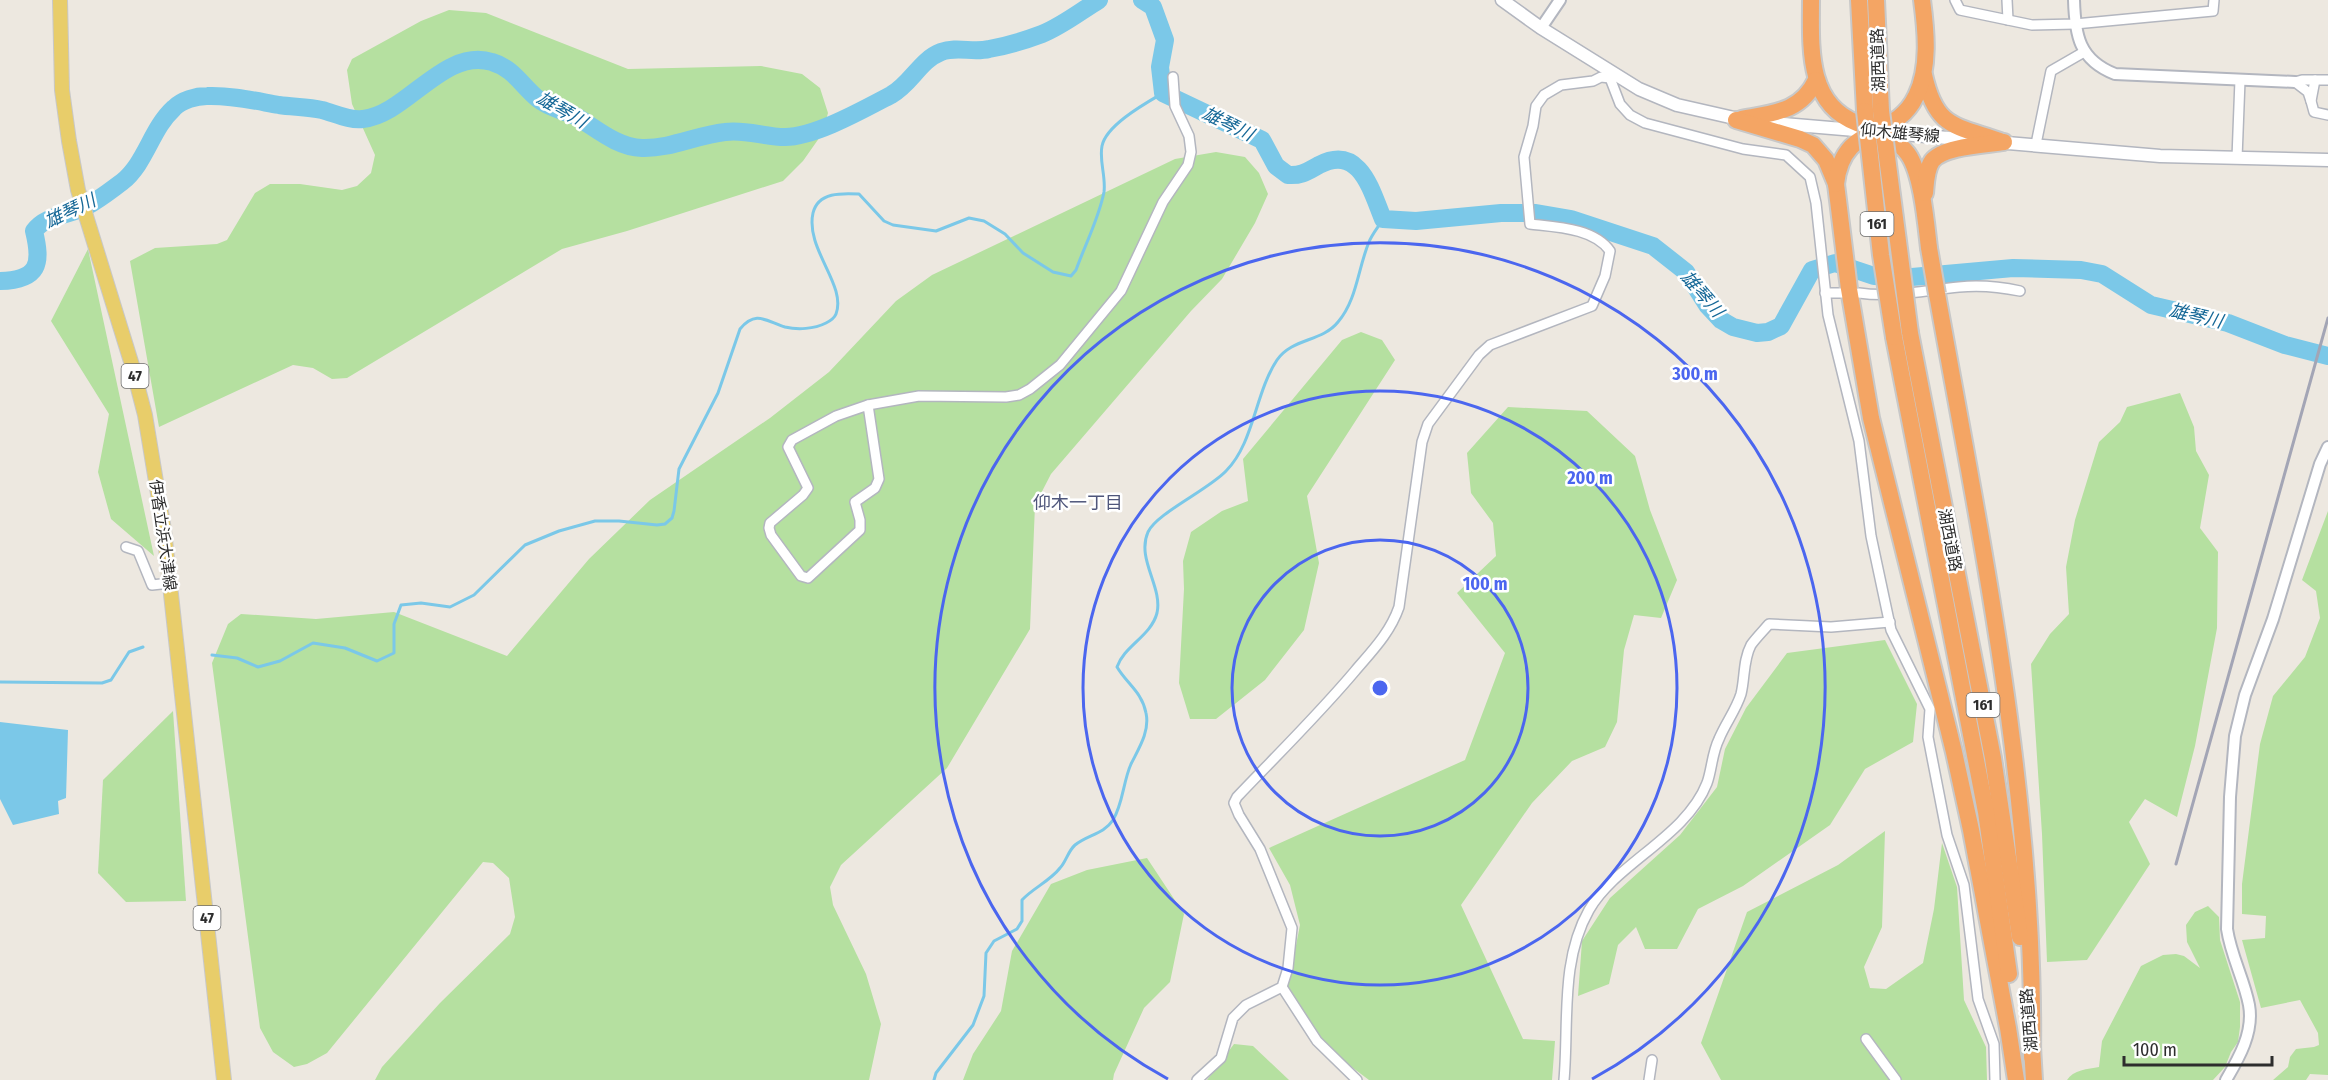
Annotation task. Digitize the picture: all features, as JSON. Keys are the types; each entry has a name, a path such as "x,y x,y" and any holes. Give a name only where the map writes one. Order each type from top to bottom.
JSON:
{"highway":[{"path":"1811,0 1811,37 1815,80 1825,98 1841,116 1876,131 1910,156 1924,206 1929,248 1987,569 2011,736 2029,903 2032,1057"},
{"name":"湖西道路","path":"1859,0 1873,111 1881,255 1902,335 1993,758 2013,878 2027,987 2034,1080"},
{"name":"湖西道路","path":"1873,111 1876,0"},
{"path":"1922,0 1925,34 1924,71 1931,101 1936,110 1945,119 2004,142"},
{"path":"1924,71 1916,98 1899,118 1856,142 1845,152 1839,164 1836,184 1870,418 1954,752 1971,830 2016,1080"},
{"path":"1736,120 1788,109 1803,98 1815,80"},
{"path":"1736,120 1813,145 1826,160 1836,184"},
{"path":"1924,206 1927,172 1936,158 1962,148 2004,142"},
{"name":"湖西道路","path":"1902,335 1986,812 2010,989 2016,1080"}],"main road":[{"name":"伊香立浜大津線","path":"60,0 62,90 78,190 132,365 145,415 164,530 224,1080"},
{"name":"仰木雄琴線","path":"1502,0 1611,76 1677,105 1736,120 2160,156 2328,160"}],"street":[{"path":"1541,28 1560,0"},
{"path":"1954,0 1960,10 2032,25 2075,24 2213,11 2214,0"},
{"path":"2007,0 2008,20"},
{"path":"2074,0 2075,24 2084,52 2100,68 2115,74 2295,82 2328,80"},
{"path":"2036,144 2051,71 2084,52"},
{"path":"1197,1080 1221,1058 1233,1018 1246,1005 1282,987 1288,968 1292,928 1260,849 1234,803 1237,797 1336,694 1387,634 1394,621 1402,584 1422,442 1428,424 1468,369 1490,345 1592,306 1602,285 1610,251 1604,242 1589,235 1564,228 1530,224 1524,157 1536,106 1544,94 1561,85 1611,76 1620,104 1630,115 1645,123 1743,148 1786,155 1810,177 1816,203 1828,315 1859,441 1871,536 1891,630 1930,710 1928,736 1947,835 1964,885 1978,999 1994,1044 1995,1080"},
{"path":"868,405 879,479 875,488 855,502 861,520 860,530 808,578 801,576 771,535 769,528 770,523 808,488 788,447 792,440 836,416 868,405 919,396 1006,397 1019,395 1059,365 1121,291 1163,202 1188,165 1191,152 1189,136 1175,106 1173,77"},
{"path":"2237,158 2240,80"},
{"path":"2311,101 2315,80"},
{"path":"2295,82 2308,92 2314,112 2328,116"},
{"path":"1824,288 1878,296 1962,286 2008,288 2020,291"},
{"path":"2226,1080 2240,1057 2249,1030 2250,1008 2230,950 2227,929 2229,818 2235,736 2245,695 2273,618 2320,464 2328,447"},
{"path":"126,547 138,551 152,585 170,583"},
{"path":"1564,1080 1568,984 1572,957 1589,909 1620,875 1671,831 1691,809 1707,784 1717,742 1740,695 1751,646 1768,624 1831,627 1890,622"},
{"path":"1282,987 1317,1041 1357,1080"},
{"path":"1866,1039 1896,1080"},
{"path":"1649,1080 1652,1060"}],"green space":[{"path":"449,10 486,13 628,69 761,66 802,74 820,88 828,113 822,134 803,161 783,181 627,231 562,249 347,378 332,379 313,368 293,365 159,427 130,261 155,248 217,244 227,240 255,193 270,184 300,184 342,190 357,186 371,173 375,155 352,104 347,70 352,59 421,21"},
{"path":"1216,152 1245,157 1259,173 1268,194 1255,223 1222,279 1191,311 1051,474 1035,505 1030,629 947,768 841,865 830,887 833,905 866,974 881,1024 869,1080 375,1080 382,1067 440,1003 510,934 515,917 509,878 493,863 483,862 327,1053 307,1064 294,1067 273,1052 260,1028 212,663 228,624 241,614 316,619 394,612 507,656 589,559 650,500 770,418 829,372 896,301 932,275 1175,159"},
{"path":"88,249 154,556 111,519 98,472 109,414 51,321"},
{"path":"1361,332 1382,340 1395,360 1307,496 1319,563 1304,630 1265,680 1216,719 1190,719 1179,683 1184,589 1183,561 1191,532 1222,511 1248,501 1243,459 1342,340"},
{"path":"2180,393 2194,427 2196,451 2209,475 2200,528 2218,552 2217,628 2195,746 2177,817 2145,799 2129,822 2150,864 2087,960 2047,962 2042,834 2031,664 2050,634 2069,614 2066,567 2075,520 2099,442 2120,422 2127,407"},
{"path":"1508,407 1587,411 1635,456 1650,510 1677,580 1661,618 1634,615 1624,650 1617,722 1605,747 1572,761 1532,803 1461,905 1523,1039 1555,1041 1552,1080 1369,1080 1321,1044 1287,991 1300,925 1290,885 1269,848 1465,760 1505,653 1457,593 1496,556 1493,523 1471,493 1467,453"},
{"path":"2328,511 2328,1075 2310,1074 2306,1080 2273,1080 2288,1067 2290,1057 2296,1049 2319,1045 2318,1033 2300,1000 2261,1008 2242,940 2265,938 2266,916 2242,914 2242,884 2260,744 2273,696 2305,657 2320,618 2316,591 2302,580"},
{"path":"1885,640 1917,704 1913,742 1865,769 1830,825 1743,886 1698,909 1677,949 1645,949 1636,927 1618,945 1609,984 1578,996 1582,941 1610,898 1680,835 1717,787 1725,749 1746,708 1787,653"},
{"path":"173,711 186,901 126,902 98,873 103,780"},
{"path":"1885,831 1882,927 1864,967 1870,988 1886,989 1923,963 1934,909 1942,843 1957,887 1964,1000 1986,1047 1987,1080 1721,1080 1701,1043 1747,912 1838,865"},
{"path":"1147,858 1184,914 1170,982 1144,1008 1113,1080 963,1080 973,1054 1001,1011 1012,951 1051,884 1087,870"},
{"path":"2208,906 2219,917 2220,940 2240,1002 2238,1042 2225,1067 2213,1080 2067,1080 2077,1072 2099,1067 2102,1041 2141,966 2163,955 2176,954 2184,956 2200,968 2187,942 2186,925 2195,912"},
{"path":"1234,1044 1253,1046 1289,1080 1207,1080"}],"water":[{"path":"0,722 68,730 66,798 58,801 59,814 13,825 0,799"}],"waterway":[{"name":"雄琴川","path":"0,281 13,280 30,273 37,261 34,231 39,225 87,206 122,182 137,165 166,116 177,105 194,98 234,97 317,109 347,118 363,119 379,115 395,106 441,72 474,60 492,62 506,68 542,102 577,117 616,141 633,147 652,148 733,131 777,137 797,136 839,121 891,95 927,61 941,52 983,50 1042,34 1099,0"},
{"name":"雄琴川","path":"1142,0 1153,7 1165,40 1160,67 1163,93 1262,140 1276,166 1288,175 1301,174 1333,160 1345,160 1362,173 1383,219 1416,221 1501,213 1536,213 1571,219 1653,246 1686,272 1707,305 1721,320 1733,327 1757,333 1768,332 1781,326 1812,270 1835,263 1874,276 1912,277 2013,268 2081,270 2102,274 2151,305 2228,323 2285,345 2328,356"},
{"path":"212,655 237,658 258,667 280,661 313,643 345,648 377,661 394,653 394,624 401,605 421,603 450,607 474,595 525,545 559,531 595,521 665,524 672,518 674,511 679,469 718,393 740,329 756,318 790,328 811,328 833,319 836,314 838,303 836,291 815,240 812,226 813,213 820,201 832,195 859,194 884,221 893,225 936,231 969,218 984,221 1005,234 1023,253 1053,272 1071,276 1076,270 1102,202 1104,186 1101,152 1105,138 1128,115 1163,93"},
{"path":"934,1080 936,1073 973,1025 984,996 986,953 994,941 1017,929 1022,921 1022,900 1056,873 1075,845 1109,825 1116,814 1128,771 1143,739 1147,720 1141,699 1117,667 1125,653 1149,628 1157,613 1158,603 1145,552 1148,532 1161,517 1218,478 1235,460 1249,432 1264,387 1277,360 1291,348 1324,333 1338,322 1353,294 1370,239 1383,219"},
{"path":"0,682 102,683 111,680 129,652 143,647"}],"railway":[{"path":"2176,864 2328,318"}],"district":[{"name":"仰木一丁目","path":"1078,503"}]}
